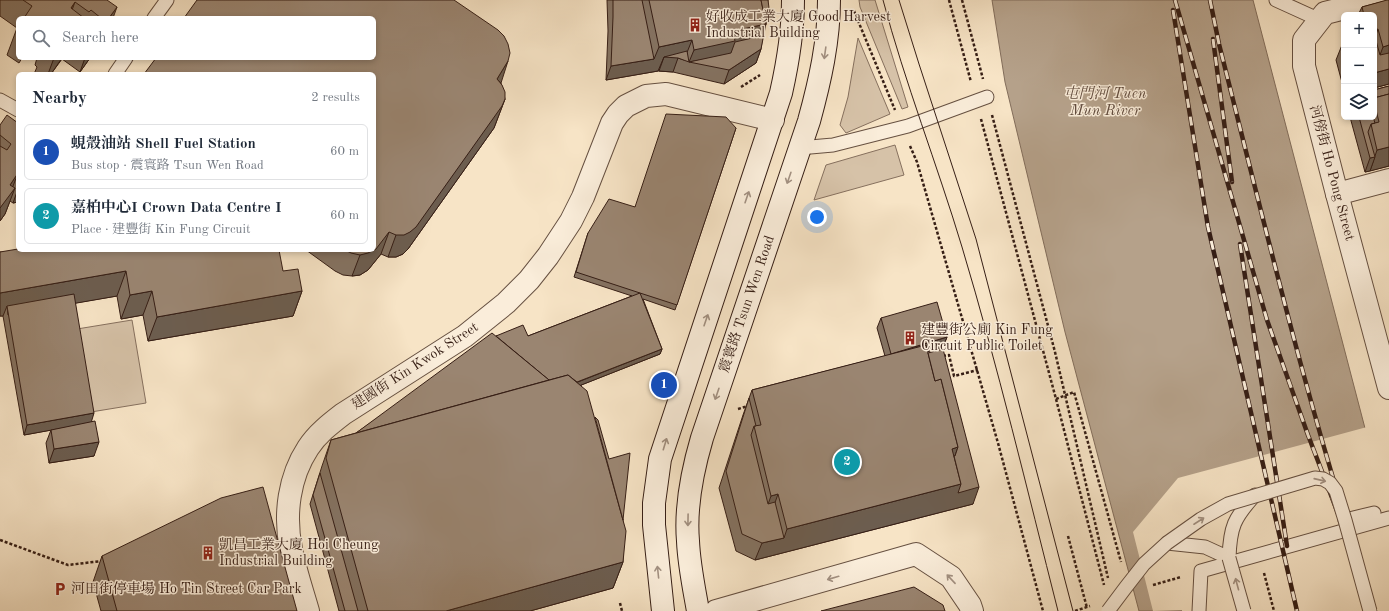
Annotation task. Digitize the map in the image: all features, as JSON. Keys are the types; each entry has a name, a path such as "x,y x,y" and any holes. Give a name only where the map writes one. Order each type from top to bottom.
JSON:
{"street":[{"path":"662,611 654,525 655,495 660,459 781,93 792,38 793,0"},
{"name":"震寰路 Tsun Wen Road","path":"698,611 691,572 688,540 689,500 695,463 702,438 811,114 823,64 827,36 829,0"},
{"path":"1322,11 1376,0"},
{"name":"河傍街 Ho Pong Street","path":"1322,11 1304,40 1304,66 1389,388"},
{"name":"建國街 Kin Kwok Street","path":"308,611 291,549 287,516 288,502 295,474 309,447 329,425 343,414 465,336 506,303 529,280 548,256 571,221 607,134 618,114 626,106 637,99 646,96 666,94 773,120"},
{"path":"1337,194 1389,180"},
{"path":"716,611 916,554 951,577 972,611"}],"lane":[{"path":"155,16 166,0"},
{"path":"1276,0 1322,11"},
{"path":"116,72 125,60"},
{"path":"800,148 833,145 903,128 982,99"},
{"path":"0,100 16,109"},
{"path":"1108,611 1144,564 1167,543 1201,519 1228,504 1315,478 1323,479 1330,483 1336,491 1370,611"},
{"path":"1244,611 1230,558 1230,538 1234,522 1255,495"},
{"path":"1345,520 1389,509"},
{"path":"1199,611 1201,571 1389,518"},
{"path":"1167,543 1205,547 1230,558"}],"path":[{"path":"949,0 982,99 1053,344 1108,580"},
{"path":"962,0 982,99 1056,399 1106,592"},
{"path":"852,7 917,162 978,370 1043,611"},
{"path":"739,88 762,74"},
{"path":"941,357 949,355 954,376 978,370"},
{"path":"1056,399 1074,392 1123,568"},
{"path":"735,409 750,406"},
{"path":"1068,536 1086,608"},
{"path":"0,540 68,565 101,562 108,558"},
{"path":"1259,555 1274,611"},
{"path":"1151,586 1201,571"},
{"path":"620,603 622,611"},
{"path":"1075,611 1093,605"}],"shaded area":[{"path":"859,0 875,0 908,107 902,109 860,7"},
{"path":"858,38 890,114 846,133 840,125 848,97"},
{"path":"895,145 904,175 814,200 826,165"},
{"path":"132,320 146,403 91,412 77,329"}],"water":[{"name":"屯門河 Tuen Mun River","path":"992,0 1253,0 1389,520 1389,611 1139,611 1065,332 1005,82"}],"pier":[{"path":"1367,427 1389,512 1389,611 1153,611 1133,532 1178,478"}],"building":[{"path":"23,0 107,0 117,7 110,16 98,16 91,10 89,12 75,2 71,8 81,16 25,16 32,6"},
{"path":"197,0 454,0 498,30 504,36 510,53 508,61 497,79 505,92 505,99 502,106 416,227 404,235 396,235 389,232 376,249 376,72 146,72 154,60 376,60 376,16 185,16"},
{"path":"613,0 642,0 654,59 611,66"},
{"path":"649,0 761,0 766,24 733,31 735,41 694,50 692,40 659,47"},
{"path":"761,0 768,0 769,8 766,24"},
{"path":"1389,0 1389,45 1383,47 1377,29 1377,12 1363,12 1362,7"},
{"path":"766,25 761,49 729,70 689,62 731,53 735,42 761,36"},
{"path":"1377,44 1380,55 1389,53 1389,69 1377,72"},
{"path":"687,51 689,62 678,58 664,57"},
{"path":"1389,86 1389,94 1377,97 1377,89"},
{"path":"1389,94 1389,147 1377,150 1371,124 1379,122 1377,114 1377,97"},
{"path":"666,114 726,117 736,128 677,305 576,272 588,233 609,199 635,207"},
{"path":"7,115 16,122 16,176 10,185 15,188 0,208 0,146 7,150 11,144 0,135 0,125"},
{"path":"1360,120 1374,120 1375,123 1371,124 1368,132 1375,157 1370,158"},
{"path":"16,249 16,252 279,252 283,271 298,269 302,291 157,317 152,291 130,295 126,271 0,293 0,252"},
{"path":"349,252 370,252 360,255"},
{"path":"640,293 662,349 577,382 568,375 549,380 496,336 523,325 528,336"},
{"path":"74,294 94,413 27,425 7,306"},
{"name":"建豐街公廁 Kin Fung Circuit Public Toilet","path":"937,302 947,337 891,354 881,318"},
{"path":"492,333 549,380 356,433"},
{"path":"926,345 935,381 941,379 958,447 952,449 961,484 787,529 778,494 771,496 754,426 761,425 752,390"},
{"path":"943,349 979,487 958,493 961,484 954,456 958,447 941,379 935,381 928,353"},
{"path":"568,375 587,391 626,531 623,562 446,611 368,611 326,458 331,440"},
{"path":"749,398 756,426 754,426 751,435 768,504 775,502 784,538 762,543 742,534 726,471"},
{"path":"595,417 598,420 609,459 630,453 623,520"},
{"path":"95,421 99,442 54,449 51,430"},
{"path":"320,473 358,611 345,611 313,495"},
{"name":"凱昌工業大廈 Hoi Cheung Industrial Building","path":"263,487 297,611 117,611 102,556 221,498"},
{"path":"914,587 943,605 945,611 821,611"}],"tram line":[{"path":"883,0 901,62 962,247 988,337 1058,611"},
{"path":"899,0 976,239 1073,611"}],"railway":[{"path":"1175,0 1267,320 1339,516"},
{"path":"1210,0 1219,44 1291,329 1331,471 1375,611"},
{"path":"1173,10 1208,227 1297,611"},
{"path":"1213,39 1232,182"},
{"path":"1240,244 1287,546"}],"place":[{"name":"好收成工業大廈 Good Harvest Industrial Building","path":"695,25"},
{"name":"建豐街公廁 Kin Fung Circuit Public Toilet","path":"910,338"},
{"name":"蜆殼油站 Shell Fuel Station","path":"664,385"},
{"name":"嘉柏中心I Crown Data Centre I","path":"847,462"},
{"name":"凱昌工業大廈 Hoi Cheung Industrial Building","path":"208,553"},
{"name":"河田街停車場 Ho Tin Street Car Park","path":"60,589"}]}
